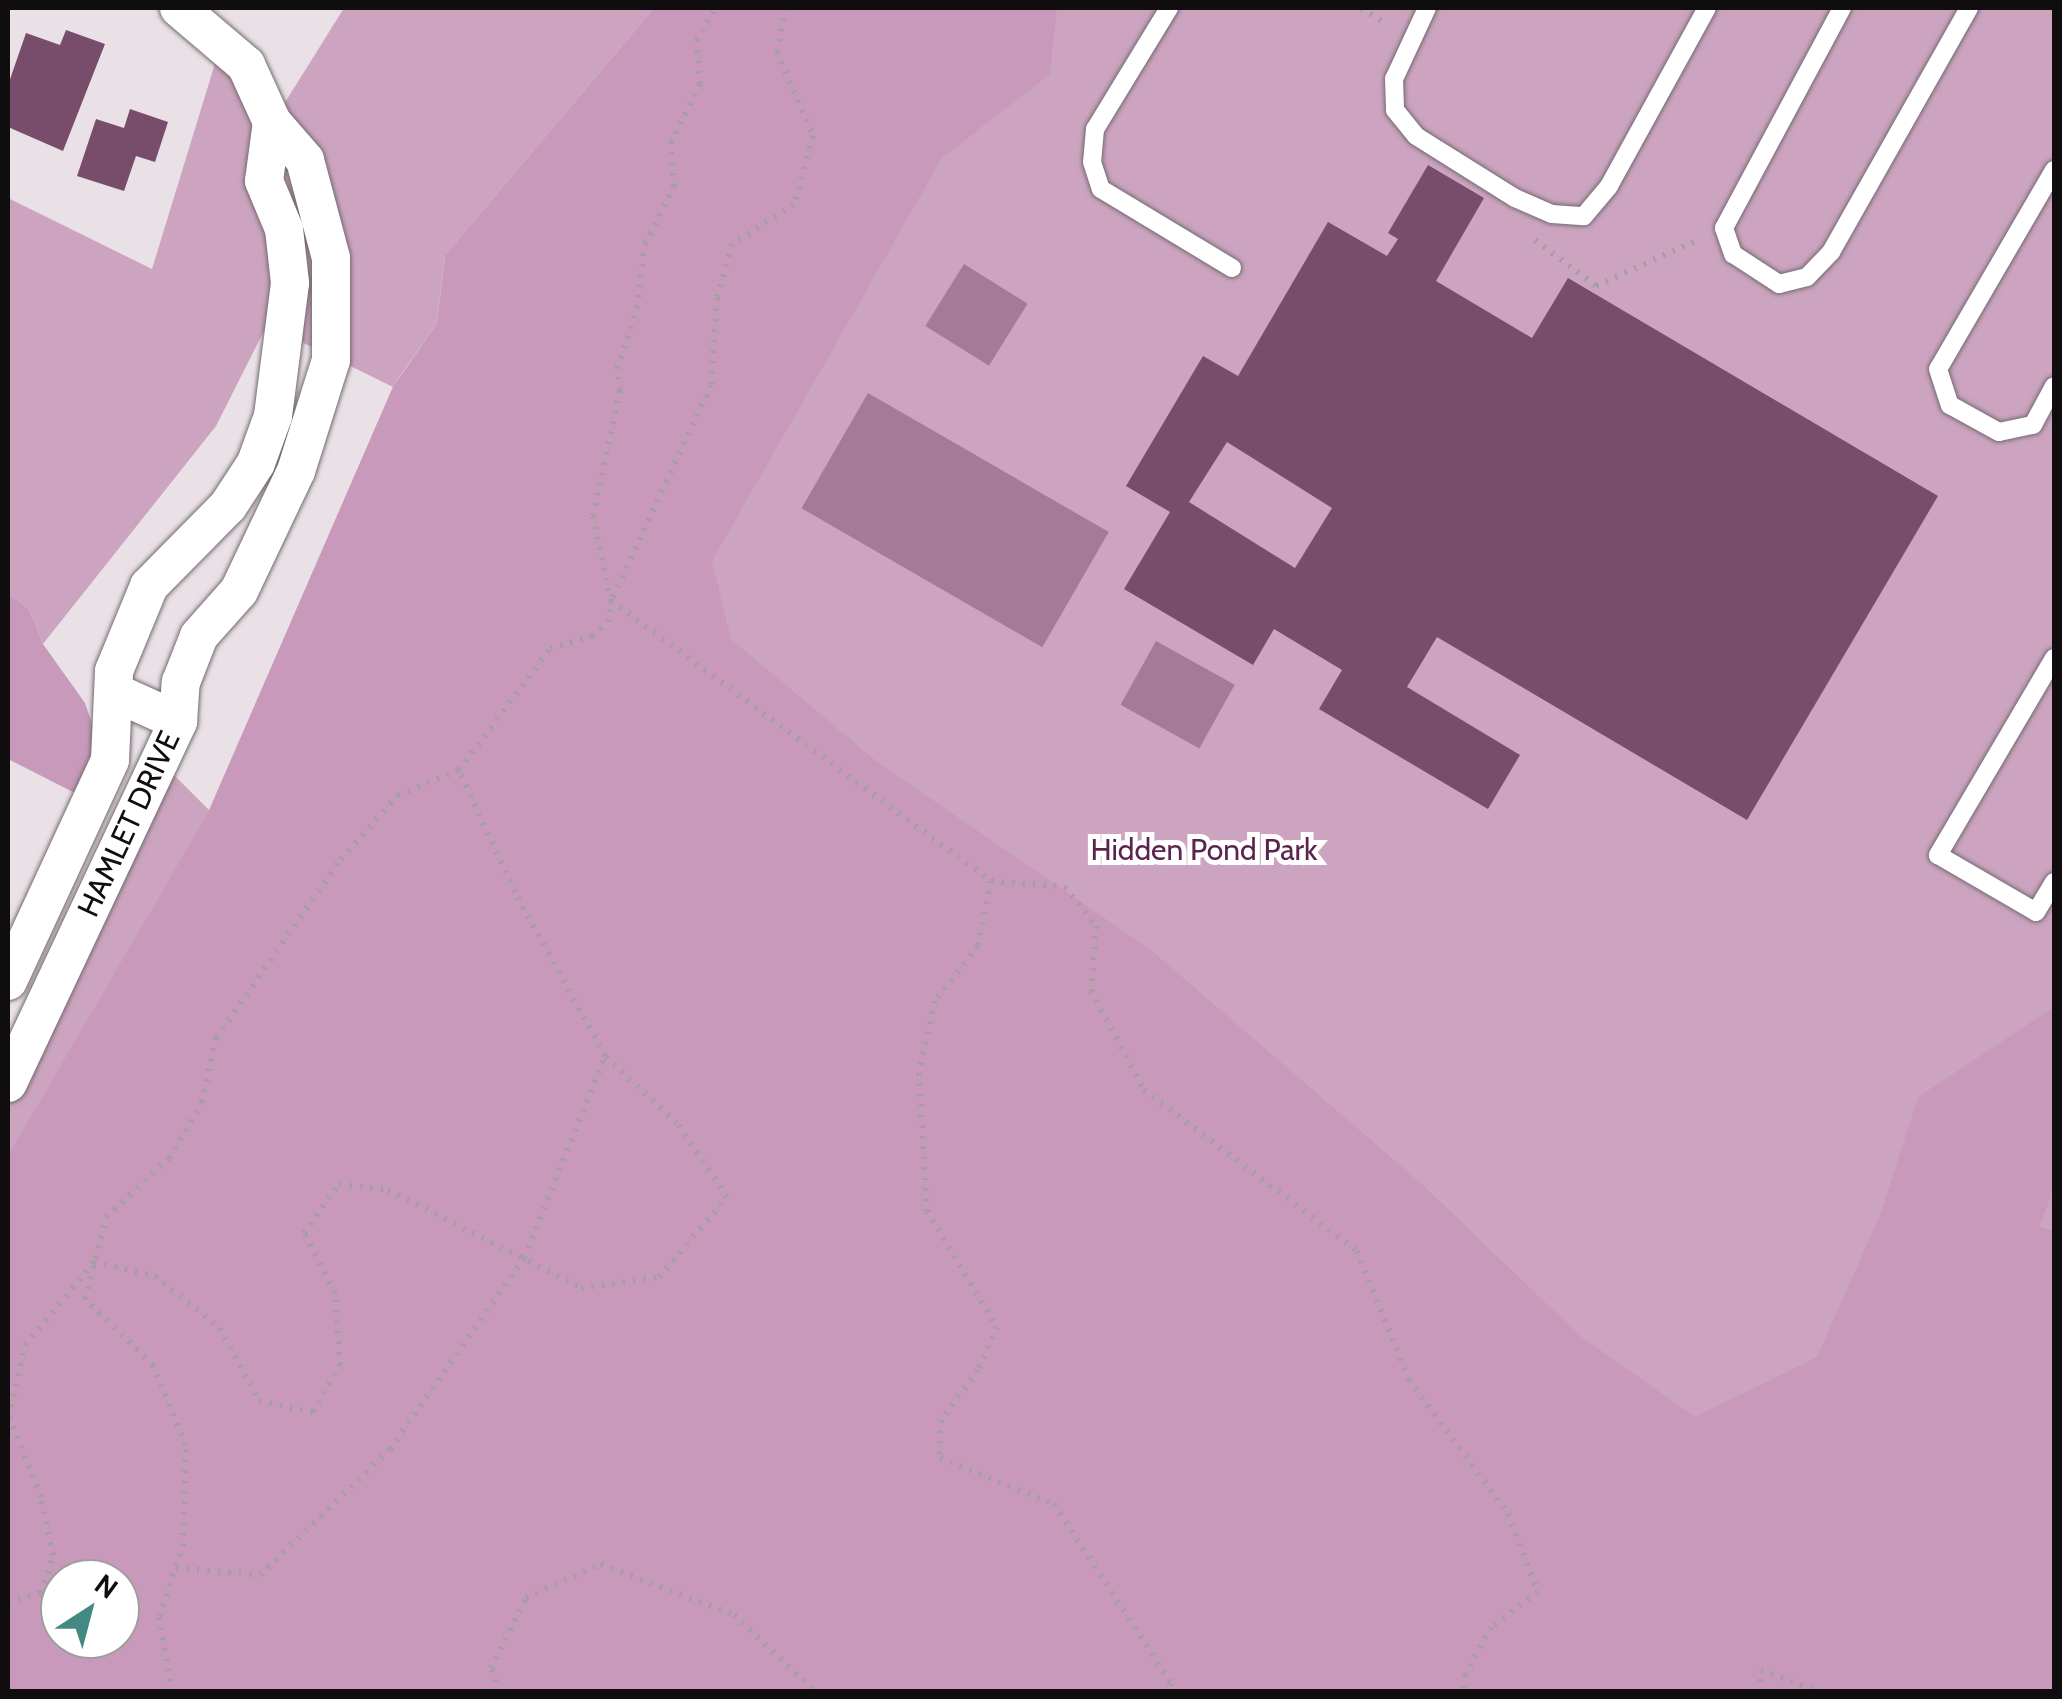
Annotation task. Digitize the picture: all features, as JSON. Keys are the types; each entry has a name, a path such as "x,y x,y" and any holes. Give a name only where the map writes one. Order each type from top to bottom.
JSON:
{"street":[{"name":"HAMLET DRIVE","path":"8,1082 178,721 181,682 199,636 239,591 296,471 331,360 331,258 305,160 272,122 246,65 179,8"},
{"name":"HAMLET DRIVE","path":"8,980 110,760 114,672 150,586 186,553 256,463 273,416 290,283 284,230 264,182 272,122"},
{"path":"186,553 239,591"},
{"path":"116,693 178,721"}],"lane":[{"path":"1169,8 1095,129 1092,162 1100,189 1232,268"},
{"path":"1427,8 1394,78 1395,110 1416,136 1515,198 1552,214 1584,216 1610,186 1707,8"},
{"path":"1842,8 1724,228 1732,254 1753,272 1779,284 1807,277 1831,252 1969,8"},
{"path":"2054,170 1938,369 1950,405 1999,432 2032,424 2054,386"},
{"path":"2054,658 1938,855 2036,912 2054,882"}],"path":[{"path":"715,8 696,42 700,84 671,142 674,186 645,244 638,308 617,368 620,390 593,516 611,600 991,881 1064,886 1096,926 1091,991 1144,1090 1357,1251 1409,1380 1508,1514 1538,1592 1491,1627 1465,1674 1463,1692"},
{"path":"172,1692 159,1616 183,1546 186,1445 152,1366 85,1299 106,1217 170,1158 202,1102 216,1038 341,859 398,795 458,770 550,649 592,636 608,622 611,600 711,385 717,298 732,244 794,206 813,136 778,52 784,8"},
{"path":"1361,8 1387,24"},
{"path":"1535,240 1596,286 1724,228"},
{"path":"94,1262 155,1276 220,1328 258,1401 313,1412 340,1365 334,1293 304,1233 339,1184 388,1190 582,1288 659,1278 727,1197 677,1123 606,1056 515,892 458,770"},
{"path":"991,881 978,946 935,1002 919,1073 927,1211 998,1326 978,1370 941,1420 940,1458 1054,1504 1169,1687 1176,1692"},
{"path":"176,1568 260,1575 390,1449 524,1258 606,1056"},
{"path":"8,1603 40,1593 53,1554 42,1497 9,1417 25,1344 94,1262"},
{"path":"499,1692 492,1668 526,1598 601,1564 734,1615 816,1692"},
{"path":"1759,1692 1761,1670 1819,1692"}],"green space":[{"name":"Hidden Pond Park","path":"344,8 654,8 445,255 437,323 393,386 683,8 2054,8 2054,1080 1999,1152 2054,1197 2054,1691 8,1691 8,1083 161,762 209,810 393,387 267,325 216,426 43,644 29,609 8,593 8,198 152,269 224,34 279,112"}],"shaded area":[{"path":"654,8 1057,8 1050,74 942,158 712,561 731,639 876,761 1151,950 1423,1185 1579,1335 1695,1417 1817,1357 1881,1213 1918,1097 2054,1007 2054,1188 2039,1227 2054,1231 2054,1691 8,1691 8,1156 209,811 393,387 437,323 445,255"},
{"path":"964,264 1028,304 989,366 925,326"},
{"path":"868,393 1109,532 1042,647 802,508"},
{"path":"8,593 29,609 43,644 85,703 112,783 73,792 8,759"},
{"path":"1156,641 1235,685 1199,748 1121,705"}],"building":[{"path":"66,30 105,44 63,151 8,127 8,85 26,33 60,45"},
{"path":"130,109 168,122 155,162 136,156 124,191 77,176 96,119 124,128"},
{"path":"1428,165 1484,198 1436,281 1532,338 1568,278 1938,496 1747,820 1437,637 1407,687 1520,755 1488,809 1319,709 1342,670 1274,629 1253,665 1124,589 1170,512 1126,486 1203,356 1238,376 1328,222 1387,256 1398,239 1388,233","holes":["1227,442 1332,508 1295,568 1189,502"]}]}
